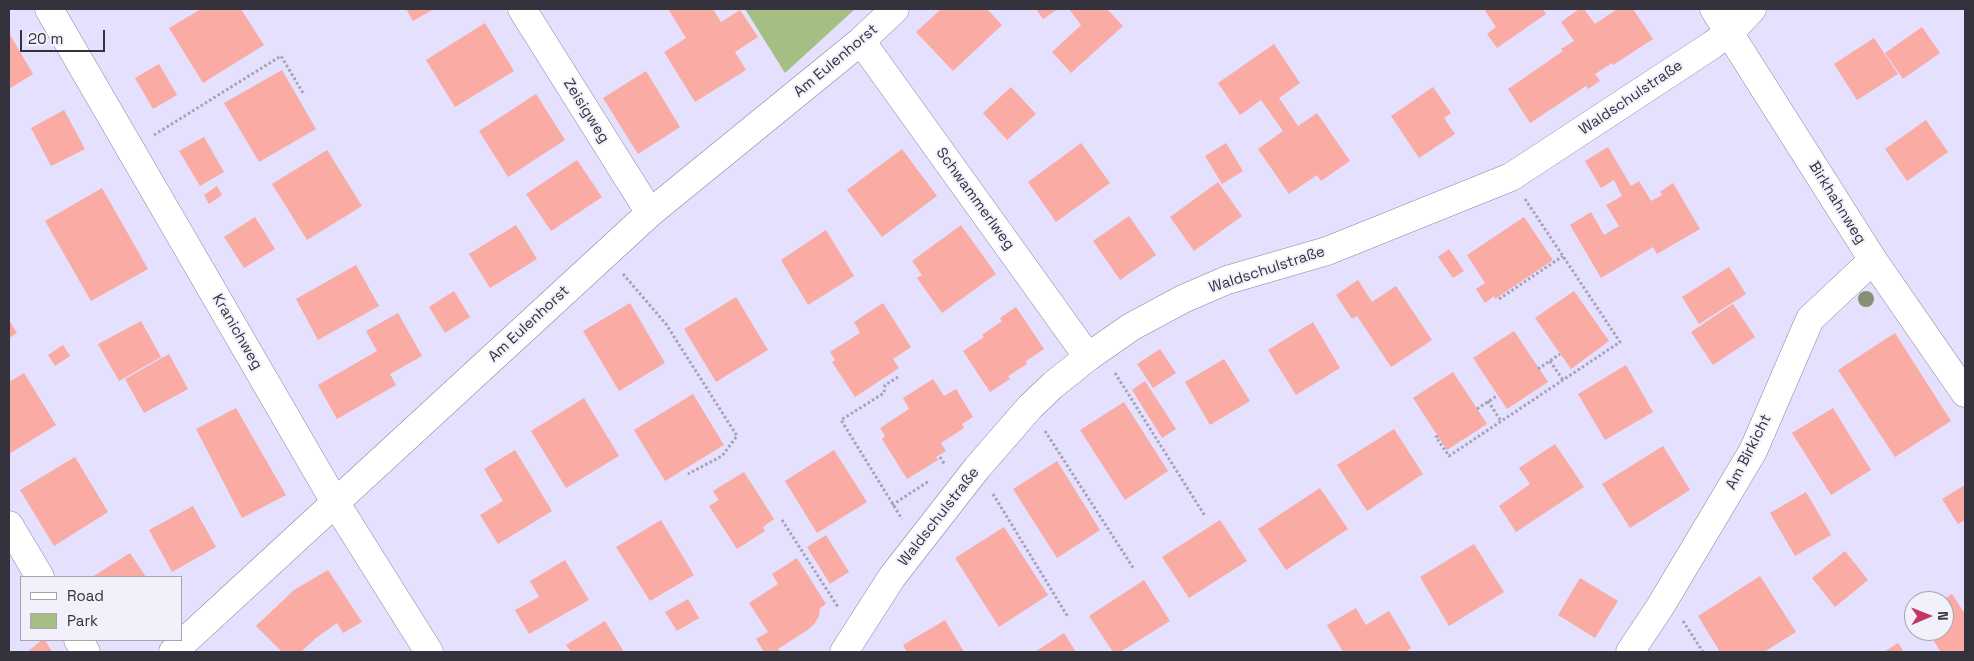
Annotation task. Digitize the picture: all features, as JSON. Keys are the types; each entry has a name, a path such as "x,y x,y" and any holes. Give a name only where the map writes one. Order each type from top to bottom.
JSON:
{"street":[{"name":"Kranichweg","path":"49,9 335,502 429,652"},
{"name":"Zeisigweg","path":"522,9 650,213"},
{"name":"Am Eulenhorst","path":"173,652 650,213 861,41 895,9"},
{"name":"Birkhahnweg","path":"1714,9 1873,260 1965,393"},
{"name":"Waldschulstraße","path":"850,643 892,577 976,468 1030,407 1053,385 1094,353 1131,327 1166,308 1227,280 1327,252 1510,177 1712,45 1730,32 1752,9"},
{"name":"Schwammerlweg","path":"861,41 1094,353"},
{"name":"Am Birkicht","path":"1630,652 1660,607 1752,451 1810,319 1873,260"},
{"path":"9,525 39,576"},
{"path":"79,641 86,652"}],"path":[{"path":"131,149 281,56 303,93"},
{"path":"1438,436 1436,437 1449,456 1620,342 1510,177"},
{"path":"606,253 666,324 737,436 722,456 688,474"},
{"path":"1500,299 1563,256"},
{"path":"1094,353 1205,516"},
{"path":"1538,369 1560,354"},
{"path":"1550,361 1563,380"},
{"path":"898,377 885,385 884,393 841,420 892,505 918,542"},
{"path":"1477,409 1498,395"},
{"path":"1488,401 1501,421"},
{"path":"1030,407 1134,569"},
{"path":"940,457 947,469"},
{"path":"976,468 1068,617"},
{"path":"892,505 932,479"},
{"path":"782,520 850,643"}],"green space":[{"path":"745,9 855,9 785,73"}],"building":[{"path":"201,9 241,9 264,45 203,83 169,28"},
{"path":"406,9 434,9 413,21"},
{"path":"668,9 713,9 721,22 740,10 758,37 735,52 746,70 695,102 664,52 686,38"},
{"path":"941,9 987,9 1002,25 953,71 916,32"},
{"path":"1036,9 1058,9 1043,19"},
{"path":"1069,9 1107,9 1123,26 1071,73 1052,52 1081,25"},
{"path":"1484,9 1543,9 1546,14 1497,48 1487,34 1496,27"},
{"path":"1579,9 1584,9 1595,24 1617,9 1633,9 1653,39 1613,65 1612,63 1595,74 1600,81 1588,89 1586,86 1530,123 1508,89 1563,51 1561,49 1574,41 1561,22"},
{"path":"485,23 514,71 455,107 426,60"},
{"path":"1922,27 1940,53 1903,79 1885,53"},
{"path":"9,33 33,74 9,89"},
{"path":"1874,38 1898,74 1857,100 1834,64"},
{"path":"1274,44 1300,83 1279,98 1298,126 1317,113 1350,161 1321,181 1317,175 1289,194 1258,149 1283,131 1261,100 1240,115 1218,83"},
{"path":"159,64 177,95 153,109 135,78"},
{"path":"282,70 316,129 259,162 224,103"},
{"path":"646,71 680,127 638,154 603,98"},
{"path":"1011,87 1036,114 1007,140 983,113"},
{"path":"1433,87 1451,113 1444,118 1455,134 1419,158 1391,116"},
{"path":"536,94 565,140 508,177 479,131"},
{"path":"64,110 85,149 51,166 31,128"},
{"path":"1926,120 1948,152 1907,181 1885,149"},
{"path":"204,137 224,172 200,186 179,151"},
{"path":"1081,143 1110,183 1056,222 1028,182"},
{"path":"1226,143 1243,171 1222,184 1205,156"},
{"path":"1608,147 1631,186 1639,181 1651,201 1662,195 1660,192 1673,183 1700,229 1657,254 1653,247 1601,278 1570,225 1591,212 1604,235 1619,226 1606,205 1622,196 1614,180 1601,188 1585,161"},
{"path":"902,149 937,196 882,237 847,190"},
{"path":"327,150 362,206 307,240 272,184"},
{"path":"577,160 602,197 551,231 526,194"},
{"path":"1218,182 1242,216 1194,251 1170,217"},
{"path":"217,186 222,195 209,204 204,195"},
{"path":"102,188 148,269 91,301 45,221"},
{"path":"1129,216 1156,255 1120,280 1093,241"},
{"path":"255,217 275,249 244,268 224,237"},
{"path":"1524,217 1553,260 1495,299 1494,296 1485,303 1476,289 1485,283 1467,255"},
{"path":"516,225 537,259 490,288 469,254"},
{"path":"961,225 996,274 942,313 917,278 922,275 912,261"},
{"path":"826,230 854,276 808,305 781,260"},
{"path":"1449,249 1464,271 1453,278 1438,257"},
{"path":"356,265 379,306 318,340 296,299"},
{"path":"1729,267 1746,294 1699,324 1682,297"},
{"path":"1358,280 1372,302 1396,286 1432,340 1391,367 1357,316 1352,319 1336,295"},
{"path":"454,291 470,317 445,333 429,307"},
{"path":"1574,291 1609,341 1571,369 1535,318"},
{"path":"736,297 768,350 716,382 684,329"},
{"path":"630,303 665,363 619,391 583,331"},
{"path":"883,303 911,347 893,359 899,368 855,397 832,362 835,360 830,352 860,333 854,322"},
{"path":"1733,304 1755,337 1713,365 1691,332"},
{"path":"1016,307 1044,349 1026,361 1027,364 1008,376 1010,379 990,392 963,351 984,337 982,335 1002,321 1000,318"},
{"path":"398,313 422,356 390,374 396,385 337,419 318,385 377,351 366,331"},
{"path":"9,320 17,333 9,338"},
{"path":"141,321 161,357 119,381 98,344"},
{"path":"1313,322 1340,368 1296,395 1268,350"},
{"path":"1514,331 1548,382 1507,409 1473,358"},
{"path":"1895,333 1951,421 1895,457 1838,370"},
{"path":"63,345 70,356 55,366 48,355"},
{"path":"1160,349 1176,373 1153,388 1137,364"},
{"path":"169,354 188,389 144,413 125,379"},
{"path":"1224,359 1250,401 1210,425 1185,382"},
{"path":"1626,365 1653,412 1605,440 1578,394"},
{"path":"1453,372 1487,424 1447,450 1413,398"},
{"path":"24,373 56,425 9,454 9,382"},
{"path":"933,379 944,396 956,389 973,417 962,424 964,428 941,443 946,451 936,457 938,460 907,479 882,439 885,436 880,428 909,409 903,398"},
{"path":"1145,381 1176,429 1162,438 1132,390"},
{"path":"693,394 724,445 665,481 634,430"},
{"path":"584,398 619,456 566,488 531,431"},
{"path":"1124,402 1168,471 1125,500 1080,430"},
{"path":"236,408 286,495 242,518 196,429"},
{"path":"1833,408 1871,470 1831,495 1792,433"},
{"path":"1394,429 1423,474 1367,511 1337,465"},
{"path":"1555,444 1584,487 1516,532 1499,506 1530,484 1519,468"},
{"path":"1663,446 1690,490 1630,528 1602,484"},
{"path":"515,450 552,511 498,544 480,515 503,501 484,469"},
{"path":"834,450 867,502 817,533 785,481"},
{"path":"75,457 108,512 54,546 20,490"},
{"path":"1057,461 1100,530 1057,558 1013,489"},
{"path":"744,472 774,519 763,527 765,531 737,549 709,506 719,500 713,491"},
{"path":"1965,485 1965,520 1958,524 1942,499"},
{"path":"1320,488 1348,529 1286,570 1258,529"},
{"path":"1806,492 1831,535 1795,556 1770,513"},
{"path":"193,506 216,547 172,572 149,530"},
{"path":"661,520 694,575 650,601 616,547"},
{"path":"1220,520 1247,561 1189,598 1162,557"},
{"path":"1004,527 1048,595 999,627 955,558"},
{"path":"826,535 849,572 830,584 807,547"},
{"path":"1474,544 1504,592 1449,626 1420,577"},
{"path":"1845,551 1868,580 1835,607 1812,578"},
{"path":"130,553 145,576 94,576"},
{"path":"797,558 826,604 820,608 819,616 815,623 778,649 781,652 764,652 756,639 768,632 749,603 778,584 772,574"},
{"path":"565,560 589,600 529,634 515,610 539,597 530,581"},
{"path":"328,570 362,622 343,633 337,623 301,652 282,652 256,626 294,590"},
{"path":"1760,576 1796,632 1764,652 1720,652 1698,616"},
{"path":"1580,578 1618,601 1595,638 1558,615"},
{"path":"1144,580 1170,621 1120,652 1113,652 1089,616"},
{"path":"1954,597 1965,614 1965,652 1941,652 1934,641 1954,641"},
{"path":"688,599 699,618 677,631 665,612"},
{"path":"1356,608 1366,625 1389,611 1411,648 1405,652 1343,652 1327,625"},
{"path":"945,620 964,652 907,652 903,645"},
{"path":"605,621 624,652 571,652 566,645"},
{"path":"1064,633 1076,652 1035,652"},
{"path":"41,641 46,641 52,652 27,652"},
{"path":"1898,643 1904,652 1884,652"}]}
